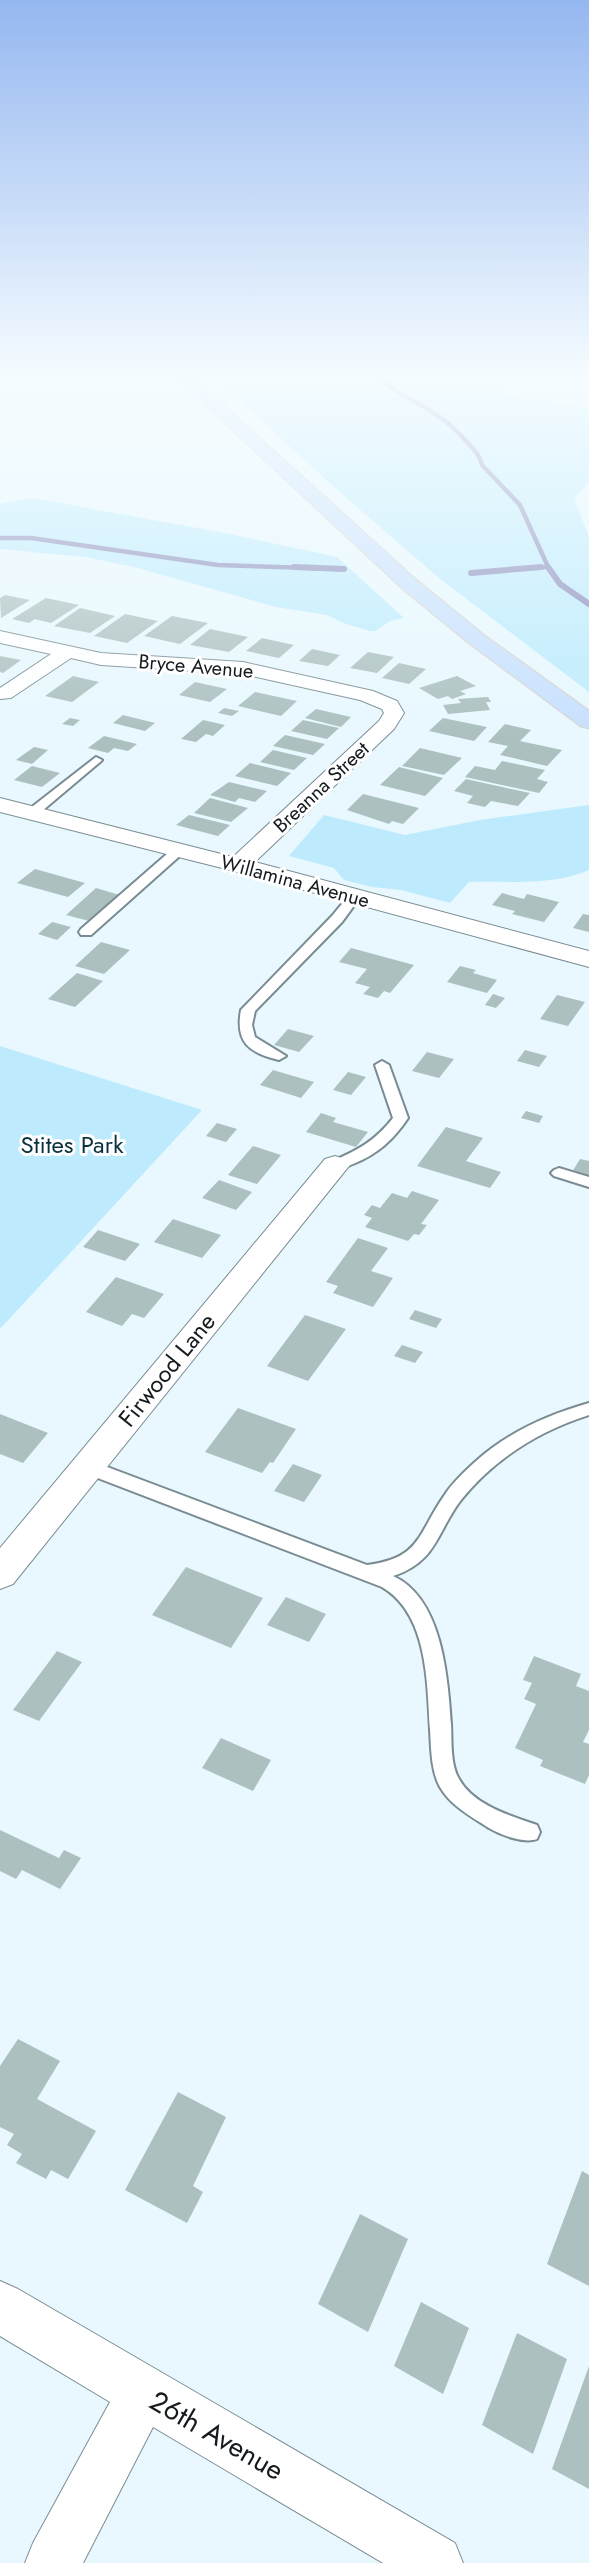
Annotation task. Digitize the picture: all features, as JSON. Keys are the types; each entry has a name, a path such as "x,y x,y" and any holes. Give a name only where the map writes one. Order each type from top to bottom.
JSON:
{"main road":[{"path":"314,497 408,583 475,638 589,721"}],"street":[{"name":"Bryce Avenue","path":"0,637 101,659 243,668 366,695 390,705"},
{"path":"4,694 67,652"},
{"name":"Breanna Street","path":"238,865 387,725 394,712 390,705"},
{"name":"Willamina Avenue","path":"0,805 238,865 589,959"},
{"name":"Firwood Lane","path":"0,1574 335,1166"},
{"name":"26th Avenue","path":"0,2307 435,2563"},
{"path":"53,2563 143,2393"}],"lane":[{"path":"32,813 96,760"},
{"path":"86,932 179,850"},
{"path":"279,1056 263,1050 248,1039 245,1025 248,1010 322,935 355,896"},
{"path":"335,1166 371,1151 381,1144 400,1118 382,1065"},
{"path":"559,1173 589,1182"},
{"path":"363,1573 384,1572 418,1556 451,1501 496,1453 534,1430 589,1409"},
{"path":"88,1467 401,1589 415,1606 427,1632 438,1688 442,1754 449,1783 468,1803 501,1822 529,1832"}],"green space":[{"path":"345,497 575,497 589,537 589,692 439,578"},
{"path":"33,498 230,534 337,557 404,618 390,621 375,631 370,631 346,624 327,615 276,607 134,567 85,557 0,549 0,504"},
{"path":"589,805 589,870 545,881 469,882 450,903 401,890 372,887 344,880 334,868 289,856 324,815 405,835 480,820"},
{"name":"Stites Park","path":"0,1046 202,1110 0,1329"}],"building":[{"path":"5,595 30,600 1,618 0,598"},
{"path":"46,598 79,605 51,623 35,619 29,623 12,619"},
{"path":"80,608 115,616 90,633 54,626"},
{"path":"125,614 158,621 127,643 94,636"},
{"path":"172,616 208,623 180,644 144,636"},
{"path":"210,629 248,637 229,652 190,645"},
{"path":"262,638 294,645 279,658 246,651"},
{"path":"312,649 340,655 328,666 299,661"},
{"path":"368,652 394,657 377,673 350,668"},
{"path":"0,656 21,660 3,673 0,672"},
{"path":"399,663 426,669 409,684 382,678"},
{"path":"73,676 99,682 72,702 45,696"},
{"path":"457,676 476,686 460,691 466,694 452,699 448,696 438,699 419,688"},
{"path":"195,682 227,689 210,702 179,695"},
{"path":"255,692 297,701 281,716 238,706"},
{"path":"488,697 491,702 486,702 490,710 448,714 443,705 461,703 458,699"},
{"path":"224,708 239,711 232,716 218,713"},
{"path":"316,709 351,717 341,727 305,718"},
{"path":"123,715 155,723 145,731 113,723"},
{"path":"70,718 80,720 73,726 62,724"},
{"path":"443,718 487,727 474,741 429,731"},
{"path":"203,720 225,725 213,736 206,734 196,742 181,739"},
{"path":"303,720 339,728 327,739 291,731"},
{"path":"505,724 531,730 520,741 562,750 547,766 500,755 508,746 488,742"},
{"path":"285,735 325,744 313,755 273,746"},
{"path":"104,736 137,744 128,751 114,748 108,753 88,748"},
{"path":"34,747 48,750 32,764 16,760"},
{"path":"420,748 462,758 444,775 402,766"},
{"path":"273,750 307,758 294,770 260,762"},
{"path":"502,761 545,770 537,779 548,782 539,793 465,777 475,766 495,770"},
{"path":"250,763 291,773 277,786 235,776"},
{"path":"32,766 60,773 42,787 14,780"},
{"path":"399,767 443,778 425,796 380,785"},
{"path":"466,779 530,793 518,806 491,801 485,807 467,803 473,796 454,791"},
{"path":"229,782 267,791 255,802 239,798 235,802 210,795"},
{"path":"363,794 419,808 403,824 392,821 389,824 347,810"},
{"path":"210,798 248,808 231,822 194,813"},
{"path":"189,815 230,825 218,836 176,825"},
{"path":"35,869 85,883 68,897 17,883"},
{"path":"96,888 123,896 93,922 66,915"},
{"path":"502,893 524,899 527,894 559,902 544,922 512,914 515,911 492,905"},
{"path":"583,914 589,915 589,932 573,928"},
{"path":"52,922 71,927 57,940 38,934"},
{"path":"101,942 130,950 104,974 75,966"},
{"path":"351,948 414,965 390,993 384,991 378,998 363,994 370,987 355,983 367,969 339,962"},
{"path":"460,966 476,970 473,973 497,980 487,993 447,982"},
{"path":"77,973 103,981 75,1007 48,999"},
{"path":"493,994 505,998 496,1008 485,1005"},
{"path":"557,995 585,1002 568,1026 540,1019"},
{"path":"288,1029 314,1036 299,1052 274,1045"},
{"path":"525,1050 547,1056 539,1067 517,1061"},
{"path":"427,1052 454,1059 439,1078 412,1071"},
{"path":"273,1070 314,1082 301,1098 260,1085"},
{"path":"348,1072 366,1077 351,1095 333,1090"},
{"path":"526,1111 543,1116 539,1123 521,1118"},
{"path":"321,1113 336,1118 333,1122 368,1132 356,1147 306,1132"},
{"path":"217,1123 237,1129 226,1142 206,1136"},
{"path":"446,1127 483,1138 466,1161 501,1172 490,1188 417,1166"},
{"path":"253,1146 281,1155 257,1184 228,1175"},
{"path":"580,1159 589,1161 589,1177 572,1172"},
{"path":"219,1180 252,1192 236,1210 202,1198"},
{"path":"412,1191 439,1200 421,1224 427,1225 419,1235 414,1234 408,1241 365,1227 372,1218 364,1215 372,1205 380,1208 392,1193 407,1198"},
{"path":"173,1219 221,1235 202,1258 154,1242"},
{"path":"98,1230 140,1244 125,1261 83,1247"},
{"path":"358,1238 388,1248 371,1271 393,1278 373,1307 333,1293 338,1286 326,1282"},
{"path":"116,1277 164,1294 144,1318 132,1314 122,1326 86,1312"},
{"path":"415,1310 442,1319 436,1328 409,1319"},
{"path":"305,1315 346,1329 308,1381 267,1366"},
{"path":"402,1345 423,1352 415,1363 394,1356"},
{"path":"238,1408 296,1429 273,1463 270,1462 262,1473 205,1452"},
{"path":"0,1414 48,1433 23,1463 0,1454"},
{"path":"293,1464 322,1475 304,1502 274,1491"},
{"path":"186,1567 263,1598 231,1648 152,1615"},
{"path":"286,1597 326,1614 309,1642 267,1625"},
{"path":"57,1651 82,1662 39,1721 13,1710"},
{"path":"534,1656 581,1674 576,1686 589,1691 589,1730 583,1742 589,1744 589,1775 585,1784 540,1766 543,1760 515,1748 536,1704 524,1699 532,1683 523,1680"},
{"path":"221,1738 271,1760 253,1791 202,1768"},
{"path":"0,1830 59,1858 64,1850 81,1858 60,1889 22,1870 16,1879 0,1871"},
{"path":"18,2039 60,2061 37,2099 96,2131 68,2179 51,2170 46,2179 16,2163 22,2154 7,2145 14,2134 0,2127 0,2066"},
{"path":"178,2092 226,2117 193,2186 203,2192 187,2223 125,2190"},
{"path":"582,2171 589,2175 589,2286 547,2264"},
{"path":"360,2214 408,2239 368,2332 318,2304"},
{"path":"421,2302 469,2328 443,2394 394,2366"},
{"path":"517,2333 567,2359 533,2454 482,2425"},
{"path":"589,2366 589,2489 552,2469"}],"waterway":[{"path":"512,497 520,505 548,567"},
{"path":"0,538 31,538 218,565 341,569"},
{"path":"294,567 344,569"},
{"path":"471,573 541,567"},
{"path":"522,569 546,567"},
{"path":"548,567 560,584 589,604"}]}
